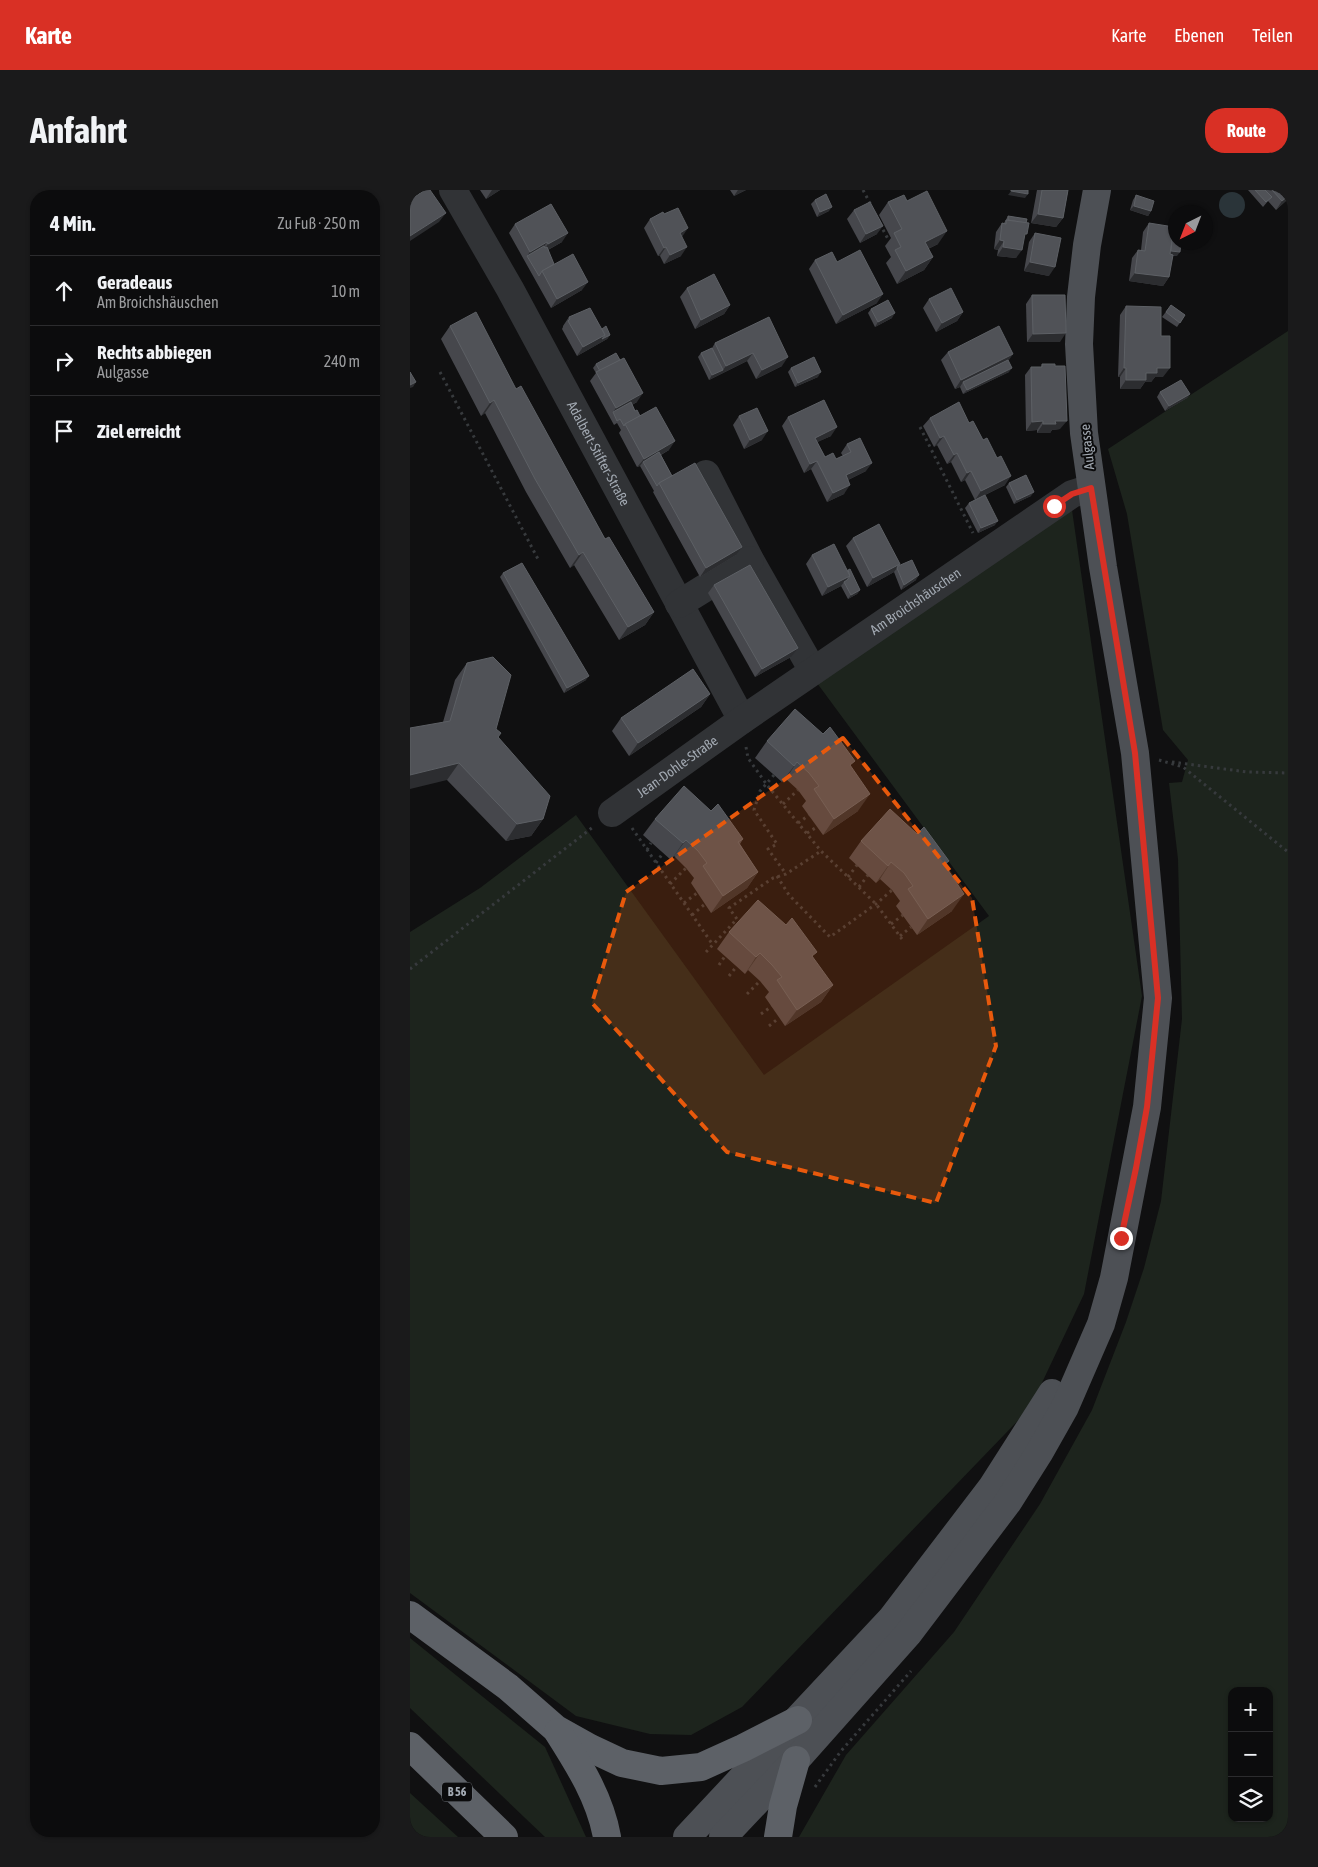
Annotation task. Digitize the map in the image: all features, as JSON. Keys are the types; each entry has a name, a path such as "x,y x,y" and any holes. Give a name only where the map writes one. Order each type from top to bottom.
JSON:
{"highway":[{"path":"410,1616 508,1687 556,1728 590,1748 622,1763 661,1771 701,1767 798,1720"},
{"path":"556,1728 584,1774 604,1821 607,1837"},
{"name":"B 56","path":"410,1746 504,1837"},
{"path":"778,1837 782,1806 796,1760"}],"main road":[{"name":"Aulgasse","path":"1097,190 1081,297 1079,344 1084,433 1091,488 1135,753 1158,998 1147,1107 1121,1238"},
{"path":"687,1837 892,1618 997,1479 1049,1400 1082,1330 1121,1238"},
{"path":"723,1837 796,1760 908,1634 1002,1510 1039,1454 1065,1407 1101,1324 1114,1278 1121,1238"}],"street":[{"name":"Adalbert-Stifter-Straße","path":"453,190 510,289 742,720"},
{"path":"706,474 750,560 813,671"},
{"name":"Am Broichshäuschen","path":"742,720 1072,494 1091,488"},
{"path":"679,604 750,560"},
{"name":"Jean-Dohle-Straße","path":"617,809 742,720"}],"path":[{"path":"863,190 871,206"},
{"path":"879,222 888,239"},
{"path":"440,372 539,561"},
{"path":"920,427 984,554"},
{"path":"742,720 748,758 798,823 821,851 876,904 901,937 911,927"},
{"path":"1159,760 1160,770"},
{"path":"1159,760 1247,772 1288,773"},
{"path":"1159,760 1183,767 1288,852"},
{"path":"757,772 763,765"},
{"path":"774,775 760,791 754,810 777,844 768,849 786,874"},
{"path":"783,804 798,790"},
{"path":"410,969 617,809 713,945"},
{"path":"798,823 809,816"},
{"path":"807,834 817,827"},
{"path":"647,850 651,843"},
{"path":"706,952 737,919 729,908 777,876 786,874 821,851"},
{"path":"656,863 663,852"},
{"path":"848,877 857,865"},
{"path":"670,884 686,868"},
{"path":"860,887 868,875"},
{"path":"777,876 789,895 830,936 876,904 892,890"},
{"path":"684,903 698,893"},
{"path":"692,915 705,904"},
{"path":"891,924 903,915"},
{"path":"719,965 725,956"},
{"path":"729,976 737,966"},
{"path":"747,994 760,981"},
{"path":"761,1014 772,1006"},
{"path":"769,1026 779,1018"},
{"path":"810,1794 841,1751 914,1667"}],"highlighted area":[{"path":"843,738 972,898 996,1046 936,1203 727,1152 592,1003 626,892"}],"shaded area":[{"path":"1232,192 1241,196 1245,205 1241,214 1232,218 1223,214 1219,205 1223,196"},
{"path":"1288,331 1288,1837 799,1837 846,1755 954,1632 1040,1504 1092,1410 1126,1322 1144,1268 1161,1201 1182,1019 1178,859 1169,783 1182,782 1188,760 1163,730 1127,514 1108,449"},
{"path":"1072,510 1142,996 1084,1294 1030,1408 742,1707 691,1735 650,1734 576,1716 410,1593 410,932 480,888 576,815 764,1075 989,916 817,683"},
{"path":"410,1638 545,1747 586,1837 545,1837 410,1708"},
{"path":"410,1793 458,1837 410,1837"}],"building":[{"path":"425,190 430,190 446,213 410,236 410,200"},
{"path":"1028,190 1028,194 1011,191"},
{"path":"1042,190 1068,190 1063,218 1038,214"},
{"path":"1255,190 1265,190 1272,197 1266,202"},
{"path":"1272,190 1288,190 1288,196 1282,201"},
{"path":"927,191 947,231 925,242 933,257 906,271 895,250 901,247 894,233 902,229 888,202 904,195 907,201"},
{"path":"826,194 832,207 820,212 815,200"},
{"path":"1136,195 1154,201 1151,211 1134,206"},
{"path":"870,202 883,226 866,234 854,210"},
{"path":"551,204 568,233 530,252 515,224"},
{"path":"678,208 688,228 680,233 687,247 670,255 666,247 664,248 650,219 663,212 664,214"},
{"path":"1008,216 1027,219 1026,223 1008,220"},
{"path":"1006,220 1029,223 1022,250 1003,247 1004,241 1000,240 1002,223 1006,224"},
{"path":"1149,223 1168,226 1168,250 1171,250 1170,254 1173,255 1169,277 1135,273 1138,250 1145,251"},
{"path":"1035,233 1061,238 1055,267 1030,262"},
{"path":"544,246 545,248 547,247 554,264 542,271 539,276 527,256"},
{"path":"860,250 883,294 843,315 815,260 832,252 837,262"},
{"path":"573,254 588,282 557,299 542,271"},
{"path":"714,274 730,305 701,320 687,288"},
{"path":"951,288 963,312 942,323 929,299"},
{"path":"1032,295 1065,295 1066,333 1033,334"},
{"path":"888,300 895,313 878,322 871,309"},
{"path":"1171,305 1185,315 1180,323 1166,312"},
{"path":"1126,306 1161,307 1161,336 1170,336 1170,368 1157,368 1157,373 1146,373 1146,380 1126,380 1126,368 1124,368"},
{"path":"590,308 605,335 583,347 568,321 569,317"},
{"path":"476,312 516,389 521,386 605,539 609,537 654,612 628,627 583,552 579,555 535,479 494,400 490,403 450,326"},
{"path":"769,317 788,357 762,370 753,353 726,366 715,343"},
{"path":"606,326 610,335 602,339 605,335 602,329"},
{"path":"999,326 1013,354 961,380 948,352"},
{"path":"712,348 723,370 712,375 701,353"},
{"path":"616,353 620,360 600,371 596,364"},
{"path":"814,357 821,372 798,383 791,368"},
{"path":"624,358 643,393 616,408 596,372"},
{"path":"1008,360 1012,368 967,390 963,382"},
{"path":"1042,364 1065,366 1067,421 1055,421 1056,424 1043,424 1043,421 1032,422 1031,367 1042,367"},
{"path":"410,372 416,382 410,385"},
{"path":"1181,380 1190,394 1169,406 1160,392"},
{"path":"824,400 837,427 815,438 825,457 833,453 836,459 851,452 847,444 860,438 872,463 846,475 850,485 833,493 817,461 810,464 788,417"},
{"path":"631,402 635,411 637,410 640,416 624,426 620,419 617,421 613,412"},
{"path":"959,402 969,423 973,421 983,440 987,438 997,458 1001,456 1011,476 981,491 971,471 967,473 957,453 954,455 944,436 940,438 930,418"},
{"path":"656,407 675,441 644,459 625,424"},
{"path":"757,408 768,431 750,440 739,416"},
{"path":"659,452 672,476 657,486 643,462"},
{"path":"695,463 742,547 706,568 659,483"},
{"path":"1026,475 1034,492 1017,500 1009,483"},
{"path":"985,495 998,521 981,528 969,503"},
{"path":"879,524 900,564 873,578 853,538"},
{"path":"834,544 850,576 828,587 812,555"},
{"path":"912,560 919,575 904,585 897,568"},
{"path":"522,563 589,676 567,688 503,573"},
{"path":"750,565 798,648 762,669 714,585"},
{"path":"850,569 860,590 851,595 844,582 850,576 848,570"},
{"path":"493,657 511,675 496,729 501,733 498,737 550,796 543,819 517,824 459,763 410,775 410,728 450,721 467,663"},
{"path":"693,669 710,694 638,743 621,718"},
{"path":"795,709 823,734 830,727 855,761 850,765 870,794 834,819 814,789 819,786 809,773 797,762 794,766 767,741"},
{"path":"684,786 711,811 718,804 743,839 738,842 758,872 723,896 703,866 707,863 698,851 686,840 683,843 655,819"},
{"path":"890,809 917,834 924,827 949,861 944,864 964,894 928,919 908,889 913,886 904,873 891,862 888,866 861,841"},
{"path":"758,900 786,925 792,918 817,952 812,956 833,985 797,1010 777,980 782,977 772,965 760,953 756,957 729,932"}],"route":[{"path":"1054,506 1072,494 1091,488 1135,753 1158,998 1147,1107 1121,1238"}]}
